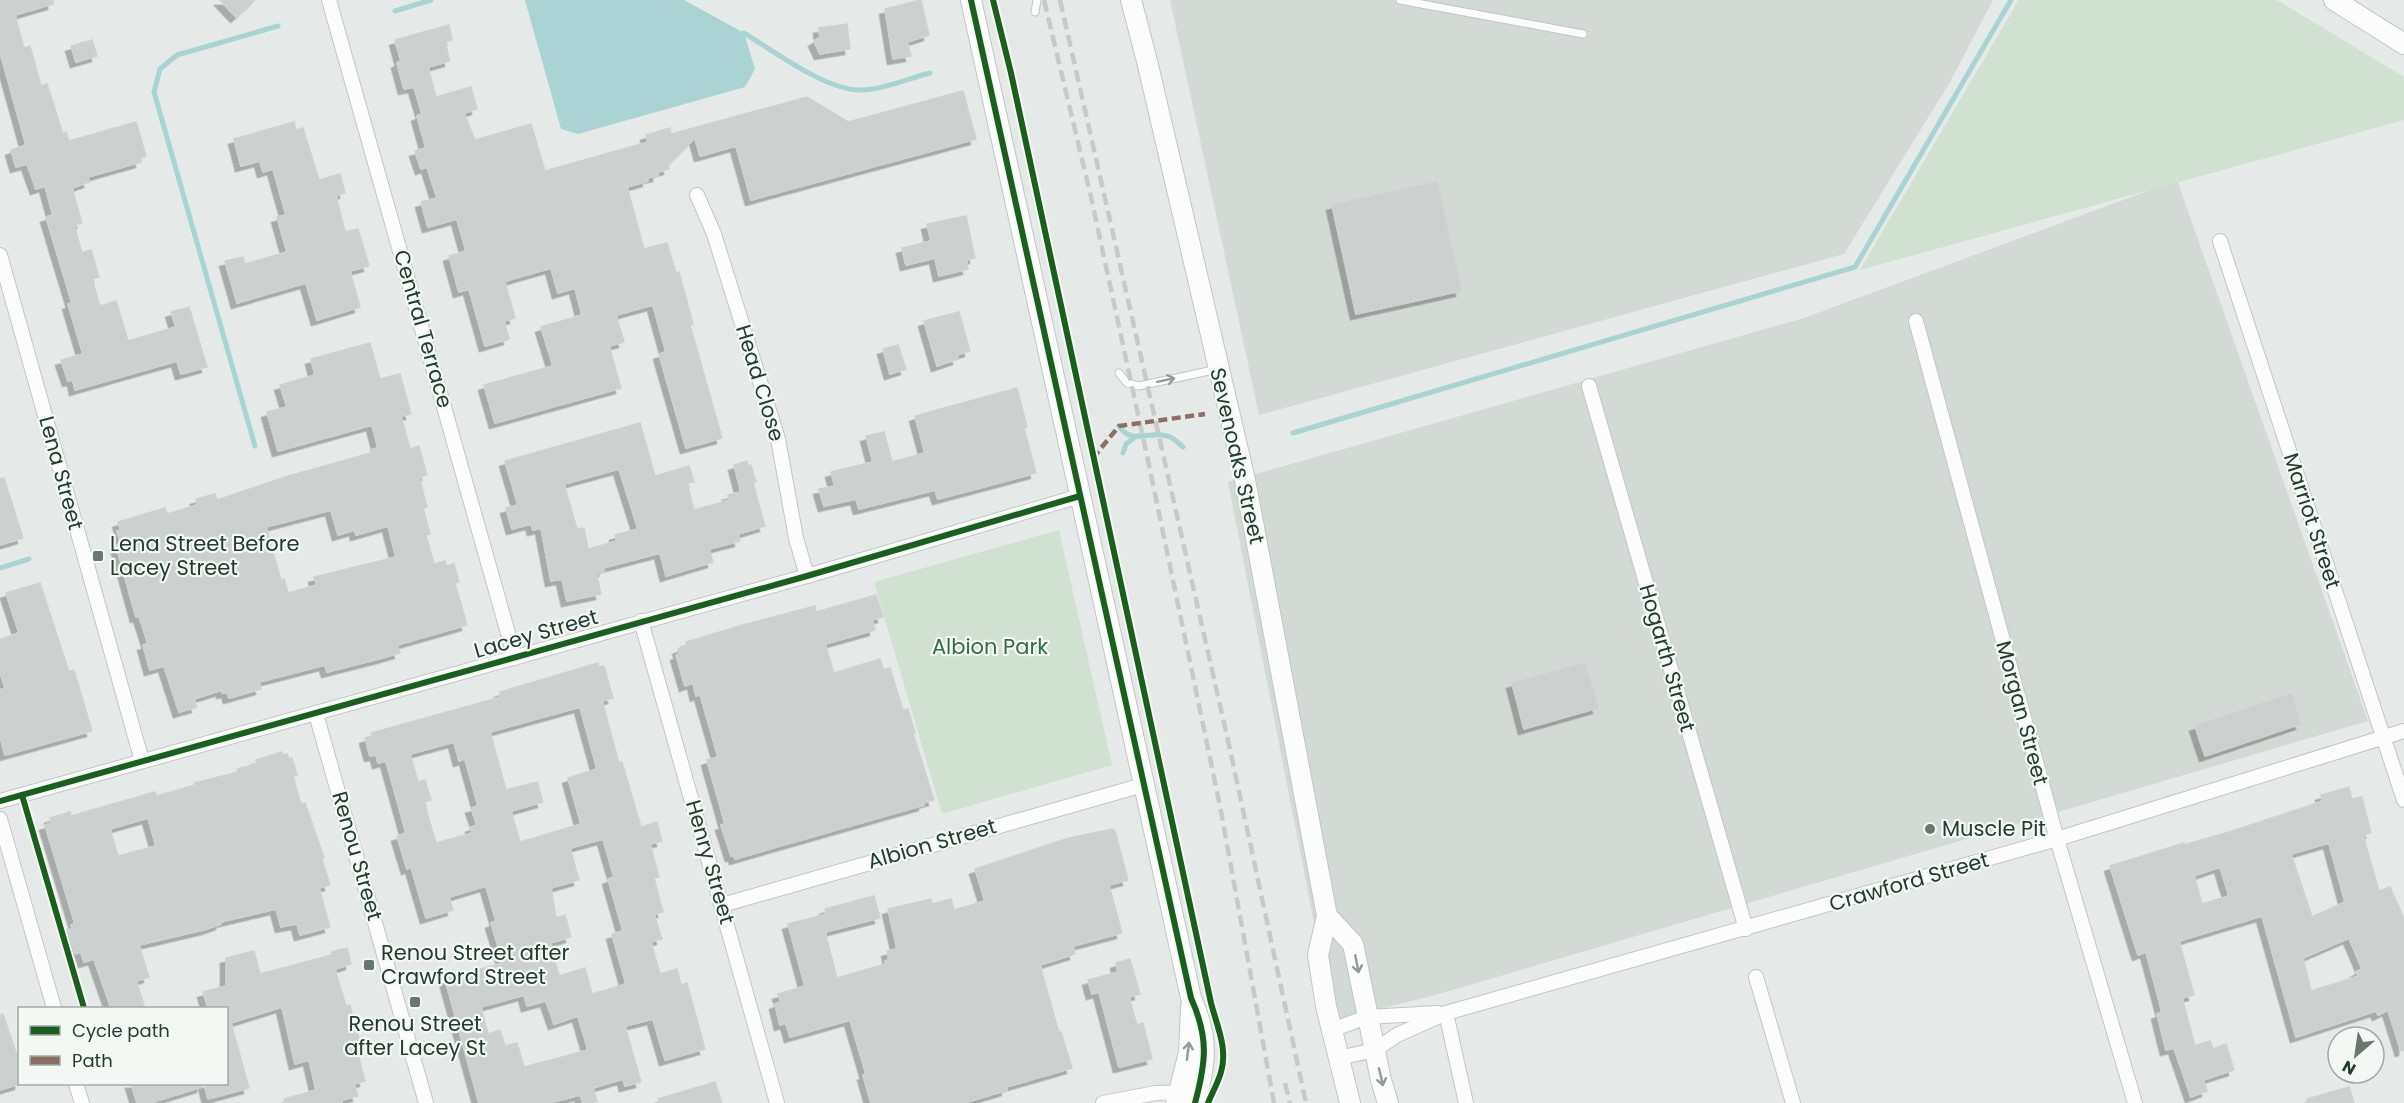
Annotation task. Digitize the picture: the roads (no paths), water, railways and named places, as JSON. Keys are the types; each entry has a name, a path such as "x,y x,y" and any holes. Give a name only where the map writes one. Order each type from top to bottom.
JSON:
{"main road":[{"path":"971,0 1191,998 1187,1097"},
{"name":"Sevenoaks Street","path":"1131,0 1245,480 1327,916 1318,955 1338,1058 1350,1103"},
{"path":"2334,0 2404,44"},
{"path":"1327,916 1353,944 1367,1017 1388,1103"}],"street":[{"name":"Central Terrace","path":"329,0 516,658"},
{"name":"Head Close","path":"697,195 714,234 775,430 796,538 807,576"},
{"name":"Marriot Street","path":"2220,241 2404,801"},
{"name":"Lena Street","path":"0,255 142,762"},
{"path":"0,308 14,304"},
{"name":"Morgan Street","path":"1916,321 2057,839 2135,1103"},
{"name":"Hogarth Street","path":"1589,386 1746,929"},
{"name":"Lacey Street","path":"0,801 807,576 1080,496"},
{"name":"Henry Street","path":"641,621 777,1103"},
{"name":"Renou Street","path":"316,714 426,1103"},
{"name":"Crawford Street","path":"1338,1058 1375,1050 1397,1035 1446,1013 2057,839 2404,731"},
{"name":"Albion Street","path":"722,905 1143,785"},
{"path":"0,819 54,1007"},
{"path":"1756,977 1792,1103"},
{"name":"Crawford Street","path":"1332,1030 1367,1017 1446,1013"},
{"path":"1446,1013 1466,1103"},
{"path":"77,1085 82,1103"},
{"path":"1113,1102 1187,1097"}],"lane":[{"path":"1035,12 1037,0"},
{"path":"1400,0 1583,34"},
{"path":"1119,373 1126,383 1139,386 1218,369"}],"water":[{"path":"525,0 684,0 744,33 755,69 745,87 578,134 561,129"}],"waterway":[{"path":"395,11 431,0"},
{"path":"1293,433 1855,267 2011,0"},
{"path":"255,446 154,92 160,69 177,55 278,26"},
{"path":"744,33 818,78 849,89 880,88 930,73"},
{"path":"1119,426 1130,435 1169,437 1183,447"},
{"path":"1123,453 1126,444 1134,438"},
{"path":"0,568 29,559"}],"railway":[{"path":"1044,0 1091,197 1150,470 1220,806 1274,1103"},
{"path":"1060,0 1229,745 1306,1103"},
{"path":"1285,1083 1290,1103"}],"place":[{"name":"Lena Street Before Lacey Street","path":"98,556"},
{"name":"Muscle Pit","path":"1930,829"},
{"name":"Renou Street after Crawford Street","path":"369,965"},
{"name":"Renou Street after Lacey St","path":"415,1002"}],"park label":[{"name":"Albion Park","path":"990,647"}]}
